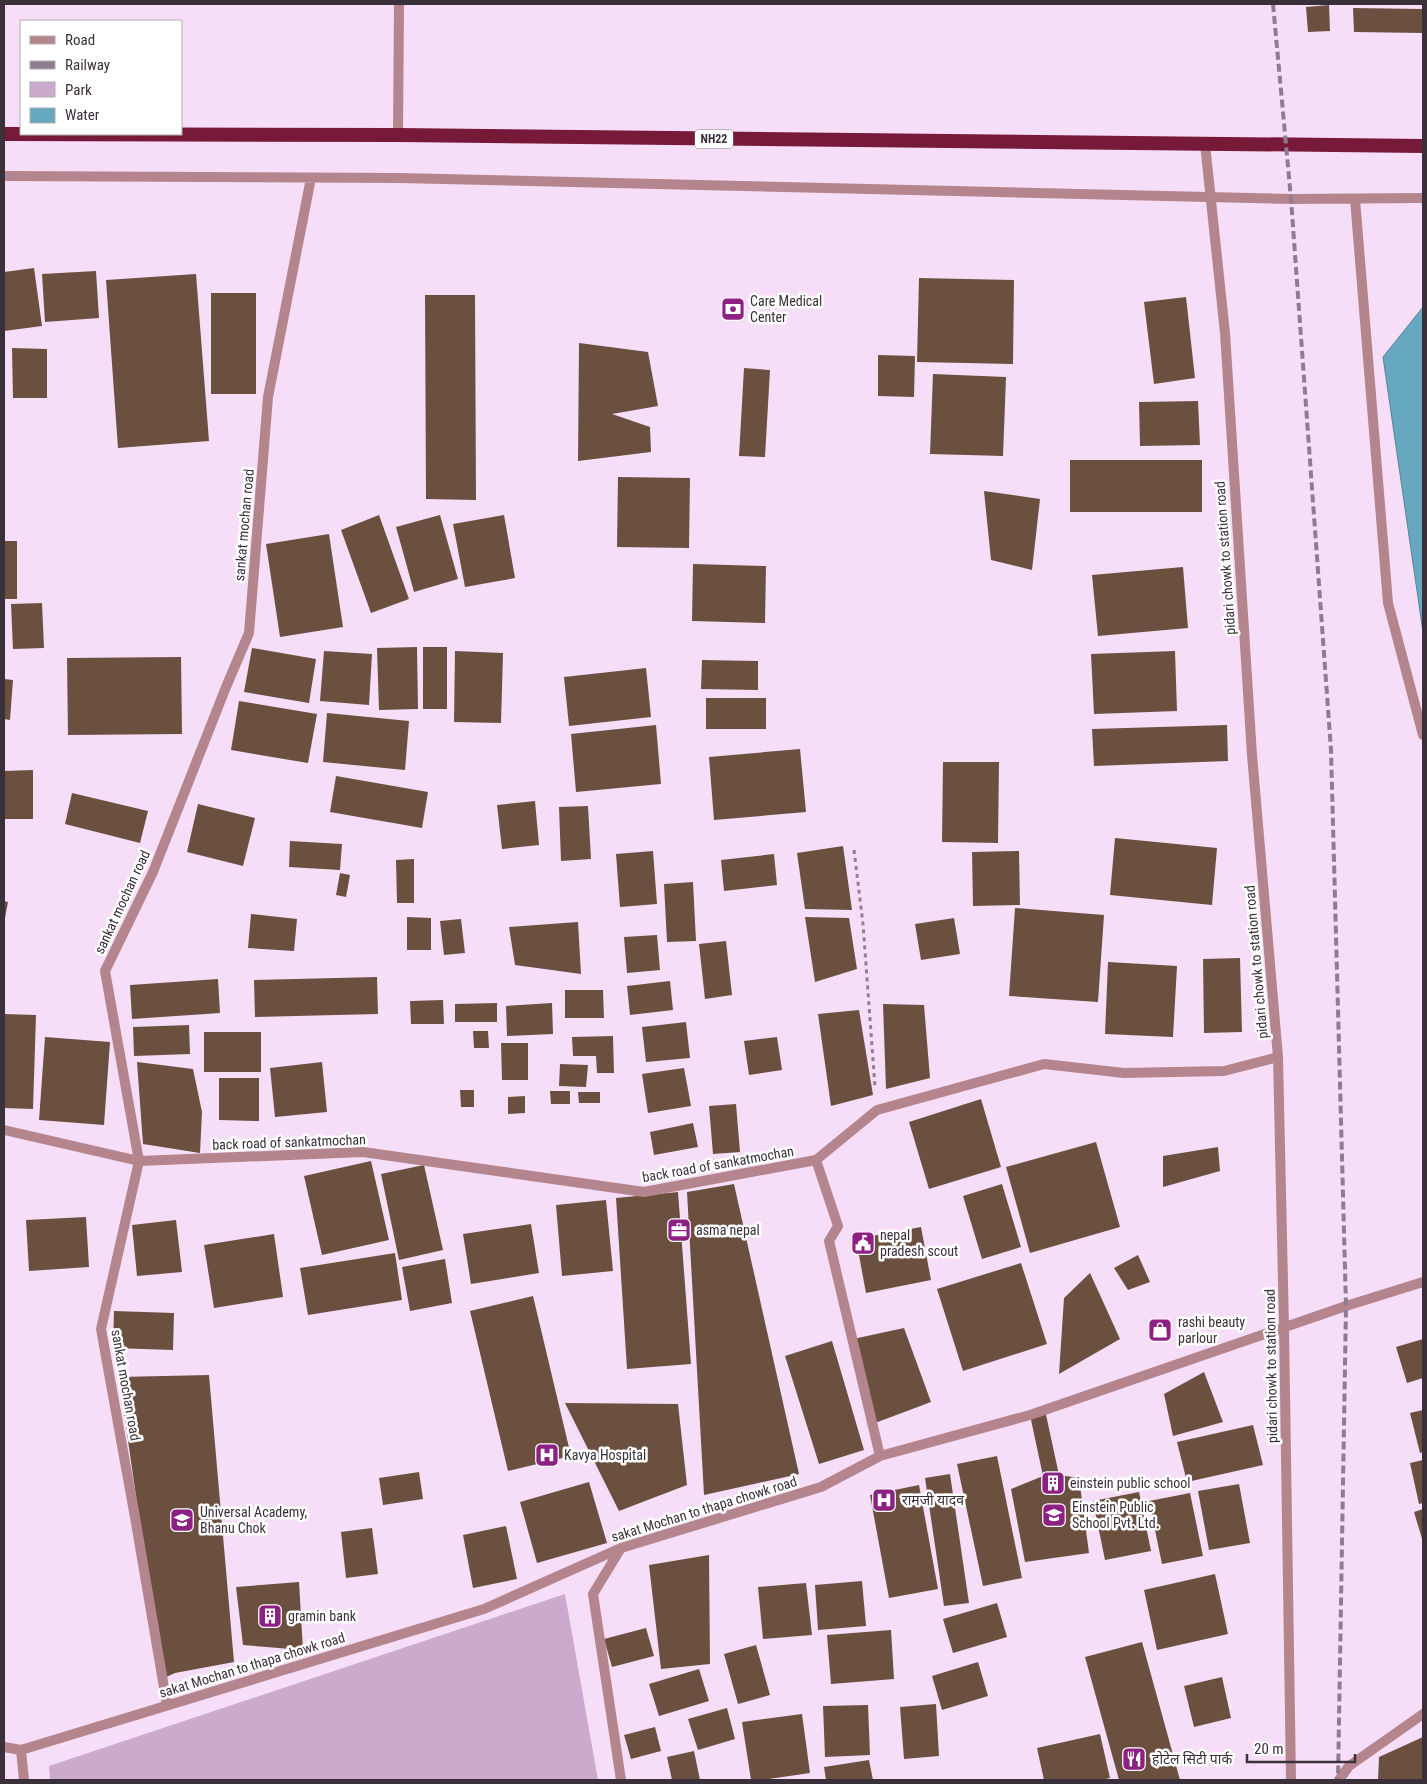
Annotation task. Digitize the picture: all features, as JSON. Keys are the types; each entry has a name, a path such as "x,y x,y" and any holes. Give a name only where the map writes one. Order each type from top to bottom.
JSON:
{"highway":[{"name":"NH22","path":"4,134 20,134"},
{"name":"NH22","path":"182,134 1423,146"}],"street":[{"path":"398,135 399,4"},
{"name":"pidari chowk to station road","path":"1205,144 1225,333 1252,755 1278,1057 1291,1780"},
{"path":"4,176 399,178 1291,199 1423,198"},
{"name":"sankat mochan road","path":"167,1705 101,1329 139,1161 105,971 153,872 248,633 268,397 311,178"},
{"path":"1355,198 1388,603 1423,735"},
{"name":"back road of sankatmochan","path":"4,1130 139,1161 363,1152 644,1192 816,1160 877,1110 1044,1064 1124,1073 1224,1071 1278,1057"},
{"path":"816,1160 838,1226 829,1241 880,1456"},
{"name":"sakat Mochan to thapa chowk road","path":"22,1750 484,1609 621,1548 821,1487 880,1456 1030,1415 1346,1306 1423,1282"},
{"path":"621,1548 593,1594 621,1780"},
{"path":"1339,1780 1349,1766 1423,1714"},
{"path":"4,1747 22,1750 24,1780"}],"path":[{"path":"854,850 863,934 877,1110"}],"green space":[{"path":"565,1594 598,1780 50,1780 49,1766"}],"water":[{"path":"1423,307 1423,632 1383,357"}],"building":[{"path":"1329,5 1330,31 1308,32 1306,7"},
{"path":"1353,8 1423,9 1423,33 1354,32"},
{"path":"34,268 42,326 4,331 4,272"},
{"path":"96,271 99,318 45,322 42,274"},
{"path":"196,274 209,441 118,448 106,280"},
{"path":"919,278 1014,280 1013,364 917,362"},
{"path":"211,293 256,293 256,394 211,394"},
{"path":"425,295 475,295 476,500 426,499"},
{"path":"1186,297 1195,378 1154,384 1144,302"},
{"path":"579,343 648,352 658,406 612,414 650,427 651,452 578,461"},
{"path":"12,348 47,349 47,398 13,398"},
{"path":"878,355 915,356 914,397 878,396"},
{"path":"744,368 770,370 765,457 739,456"},
{"path":"933,374 1006,377 1003,456 930,454"},
{"path":"1198,401 1200,445 1140,446 1139,402"},
{"path":"1070,460 1202,460 1202,512 1070,512"},
{"path":"618,477 690,478 689,548 617,547"},
{"path":"984,491 1040,499 1032,570 991,560"},
{"path":"379,515 409,599 371,613 341,530"},
{"path":"440,515 458,579 414,592 396,527"},
{"path":"504,515 515,578 465,587 453,524"},
{"path":"329,534 343,627 280,637 266,544"},
{"path":"4,541 17,541 17,599 4,599"},
{"path":"693,564 766,566 765,623 692,621"},
{"path":"1183,567 1188,628 1098,636 1092,575"},
{"path":"42,603 44,648 13,649 11,604"},
{"path":"417,647 418,709 379,710 377,648"},
{"path":"423,647 447,647 447,709 423,709"},
{"path":"252,648 316,659 309,703 244,692"},
{"path":"324,651 372,654 369,705 320,701"},
{"path":"455,651 503,653 501,723 454,722"},
{"path":"1175,651 1177,711 1094,714 1091,654"},
{"path":"181,657 182,734 68,735 67,658"},
{"path":"702,660 758,661 758,690 701,689"},
{"path":"646,668 651,717 569,726 564,677"},
{"path":"4,679 13,680 10,720 4,719"},
{"path":"706,698 766,698 766,729 706,729"},
{"path":"239,701 317,714 308,763 231,750"},
{"path":"327,713 409,721 405,770 323,762"},
{"path":"656,725 661,784 576,792 571,734"},
{"path":"1227,725 1228,761 1094,766 1092,729"},
{"path":"800,749 806,812 714,820 709,757"},
{"path":"943,762 999,762 998,843 942,842"},
{"path":"33,770 33,819 4,819 4,771"},
{"path":"336,776 428,792 422,828 330,812"},
{"path":"72,793 148,811 140,843 65,824"},
{"path":"535,801 539,845 502,849 497,805"},
{"path":"198,804 255,818 243,866 187,852"},
{"path":"588,806 591,859 561,861 559,807"},
{"path":"1115,838 1217,848 1212,905 1110,895"},
{"path":"290,841 342,844 340,870 289,867"},
{"path":"843,846 852,910 805,909 797,853"},
{"path":"653,851 657,904 620,907 616,854"},
{"path":"1019,851 1020,905 973,906 972,852"},
{"path":"774,854 777,885 724,891 721,860"},
{"path":"414,859 414,903 397,903 396,860"},
{"path":"340,873 350,875 346,897 336,895"},
{"path":"693,882 696,941 667,942 664,884"},
{"path":"4,901 8,902 5,918 4,918"},
{"path":"1015,908 1104,915 1098,1002 1009,996"},
{"path":"251,914 297,919 294,951 248,948"},
{"path":"407,917 431,918 431,950 407,950"},
{"path":"805,917 849,918 857,969 815,982"},
{"path":"954,918 960,954 921,960 915,924"},
{"path":"461,919 465,953 444,955 440,921"},
{"path":"578,922 581,974 515,965 509,927"},
{"path":"657,935 660,970 627,973 624,937"},
{"path":"726,941 732,995 705,999 699,944"},
{"path":"1240,958 1242,1032 1204,1033 1203,959"},
{"path":"1108,962 1177,966 1173,1037 1105,1034"},
{"path":"377,977 378,1014 255,1017 254,980"},
{"path":"218,979 220,1013 132,1019 130,985"},
{"path":"670,981 673,1010 630,1015 627,986"},
{"path":"565,990 603,990 604,1018 565,1018"},
{"path":"443,1000 444,1024 411,1024 410,1001"},
{"path":"497,1003 497,1022 455,1022 455,1004"},
{"path":"552,1003 553,1034 507,1036 506,1006"},
{"path":"883,1004 924,1005 930,1078 886,1089"},
{"path":"859,1010 873,1095 831,1106 818,1014"},
{"path":"4,1014 36,1015 33,1109 4,1108"},
{"path":"686,1022 690,1058 646,1062 642,1027"},
{"path":"189,1025 190,1054 134,1056 133,1027"},
{"path":"473,1031 488,1031 489,1048 474,1048"},
{"path":"204,1032 261,1032 261,1072 204,1072"},
{"path":"613,1036 614,1073 597,1073 596,1056 573,1056 572,1037"},
{"path":"45,1037 110,1042 104,1125 39,1120"},
{"path":"777,1037 782,1070 749,1075 744,1041"},
{"path":"501,1043 528,1043 528,1080 502,1080"},
{"path":"137,1062 193,1069 202,1112 200,1153 143,1144"},
{"path":"322,1062 327,1112 275,1117 270,1068"},
{"path":"560,1064 588,1065 586,1087 559,1086"},
{"path":"684,1068 691,1106 648,1113 642,1074"},
{"path":"219,1078 259,1078 259,1121 219,1120"},
{"path":"460,1090 474,1090 474,1107 461,1107"},
{"path":"550,1091 570,1091 570,1104 551,1104"},
{"path":"578,1092 600,1092 600,1103 579,1103"},
{"path":"525,1096 525,1113 508,1114 508,1097"},
{"path":"981,1099 1001,1167 929,1189 909,1122"},
{"path":"736,1104 740,1152 713,1154 709,1106"},
{"path":"693,1123 698,1147 654,1155 650,1132"},
{"path":"1096,1142 1120,1227 1030,1253 1006,1167"},
{"path":"1218,1147 1220,1171 1163,1187 1163,1156"},
{"path":"371,1161 389,1240 322,1255 304,1176"},
{"path":"424,1165 443,1250 399,1260 381,1174"},
{"path":"734,1184 799,1474 704,1495 687,1192"},
{"path":"1002,1184 1021,1247 982,1259 963,1196"},
{"path":"678,1192 691,1364 627,1369 616,1198"},
{"path":"606,1200 613,1271 562,1276 556,1205"},
{"path":"86,1217 89,1267 29,1271 26,1220"},
{"path":"176,1220 182,1272 137,1276 132,1225"},
{"path":"531,1224 539,1273 471,1284 463,1234"},
{"path":"921,1227 931,1280 866,1293 856,1239"},
{"path":"274,1234 283,1297 214,1308 204,1245"},
{"path":"395,1253 402,1300 308,1315 300,1268"},
{"path":"1138,1255 1150,1282 1128,1290 1114,1268"},
{"path":"445,1259 452,1303 410,1311 402,1267"},
{"path":"1021,1263 1047,1344 963,1371 937,1289"},
{"path":"1090,1273 1120,1339 1059,1374 1064,1298"},
{"path":"533,1296 571,1456 508,1471 470,1311"},
{"path":"114,1311 174,1313 173,1350 113,1348"},
{"path":"904,1328 931,1402 875,1423 853,1339"},
{"path":"1423,1339 1423,1378 1407,1383 1396,1347"},
{"path":"832,1341 864,1450 819,1464 785,1356"},
{"path":"1204,1372 1223,1422 1173,1436 1164,1394"},
{"path":"209,1375 234,1662 175,1673 162,1679 119,1377"},
{"path":"565,1403 678,1404 687,1485 619,1511"},
{"name":"einstein public school","path":"1045,1410 1059,1475 1079,1478 1089,1553 1025,1562 1011,1489 1043,1476 1030,1415"},
{"path":"1423,1410 1423,1452 1420,1453 1410,1413"},
{"path":"1253,1425 1263,1465 1187,1482 1177,1442"},
{"path":"997,1456 1022,1578 983,1586 957,1464"},
{"path":"1423,1460 1423,1503 1419,1504 1410,1463"},
{"path":"419,1472 423,1499 383,1505 379,1478"},
{"path":"950,1474 969,1603 944,1606 925,1478"},
{"path":"589,1482 607,1543 537,1563 520,1502"},
{"path":"1239,1484 1250,1543 1209,1550 1198,1491"},
{"path":"919,1485 938,1589 889,1598 870,1495"},
{"path":"1139,1492 1151,1551 1105,1560 1093,1501"},
{"path":"1190,1493 1203,1556 1162,1564 1149,1501"},
{"path":"1423,1509 1423,1542 1414,1512"},
{"path":"506,1526 517,1579 473,1588 463,1535"},
{"path":"372,1528 378,1574 346,1578 341,1532"},
{"path":"709,1555 710,1664 661,1669 649,1565"},
{"path":"1215,1574 1228,1634 1157,1650 1144,1590"},
{"path":"862,1581 866,1626 818,1630 815,1585"},
{"name":"gramin bank","path":"299,1582 303,1650 243,1645 236,1587"},
{"path":"806,1583 812,1635 763,1639 758,1587"},
{"path":"997,1603 1007,1637 953,1653 943,1619"},
{"path":"646,1628 654,1656 612,1667 604,1639"},
{"path":"891,1630 894,1679 831,1684 827,1635"},
{"path":"1142,1642 1180,1780 1119,1780 1085,1657"},
{"path":"756,1645 770,1695 738,1704 724,1654"},
{"path":"978,1662 988,1696 942,1710 932,1676"},
{"path":"699,1669 709,1701 659,1716 649,1684"},
{"path":"1222,1677 1231,1718 1194,1727 1184,1686"},
{"path":"936,1704 939,1756 904,1759 900,1707"},
{"path":"868,1705 870,1755 825,1757 823,1706"},
{"path":"727,1708 735,1739 698,1750 688,1719"},
{"path":"802,1714 810,1773 751,1780 742,1722"},
{"path":"655,1727 661,1751 631,1759 624,1735"},
{"path":"1100,1734 1110,1778 1101,1780 1044,1780 1037,1748"},
{"path":"1423,1737 1423,1780 1378,1780 1379,1757"},
{"path":"694,1751 700,1780 672,1780 667,1757"},
{"path":"869,1760 873,1780 826,1780 824,1767"}],"railway":[{"path":"1273,4 1291,199 1331,750 1346,1306 1338,1780"}],"place":[{"name":"Care Medical Center","path":"733,309"},
{"name":"asma nepal","path":"679,1230"},
{"name":"nepal pradesh scout","path":"863,1243"},
{"name":"rashi beauty parlour","path":"1160,1330"},
{"name":"Kavya Hospital","path":"547,1455"},
{"name":"einstein public school","path":"1053,1483"},
{"name":"रामजी यादव","path":"884,1500"},
{"name":"Einstein Public School Pvt. Ltd.","path":"1054,1515"},
{"name":"Universal Academy, Bhanu Chok","path":"182,1520"},
{"name":"gramin bank","path":"270,1616"},
{"name":"होटेल सिटी पार्क","path":"1134,1759"}]}
